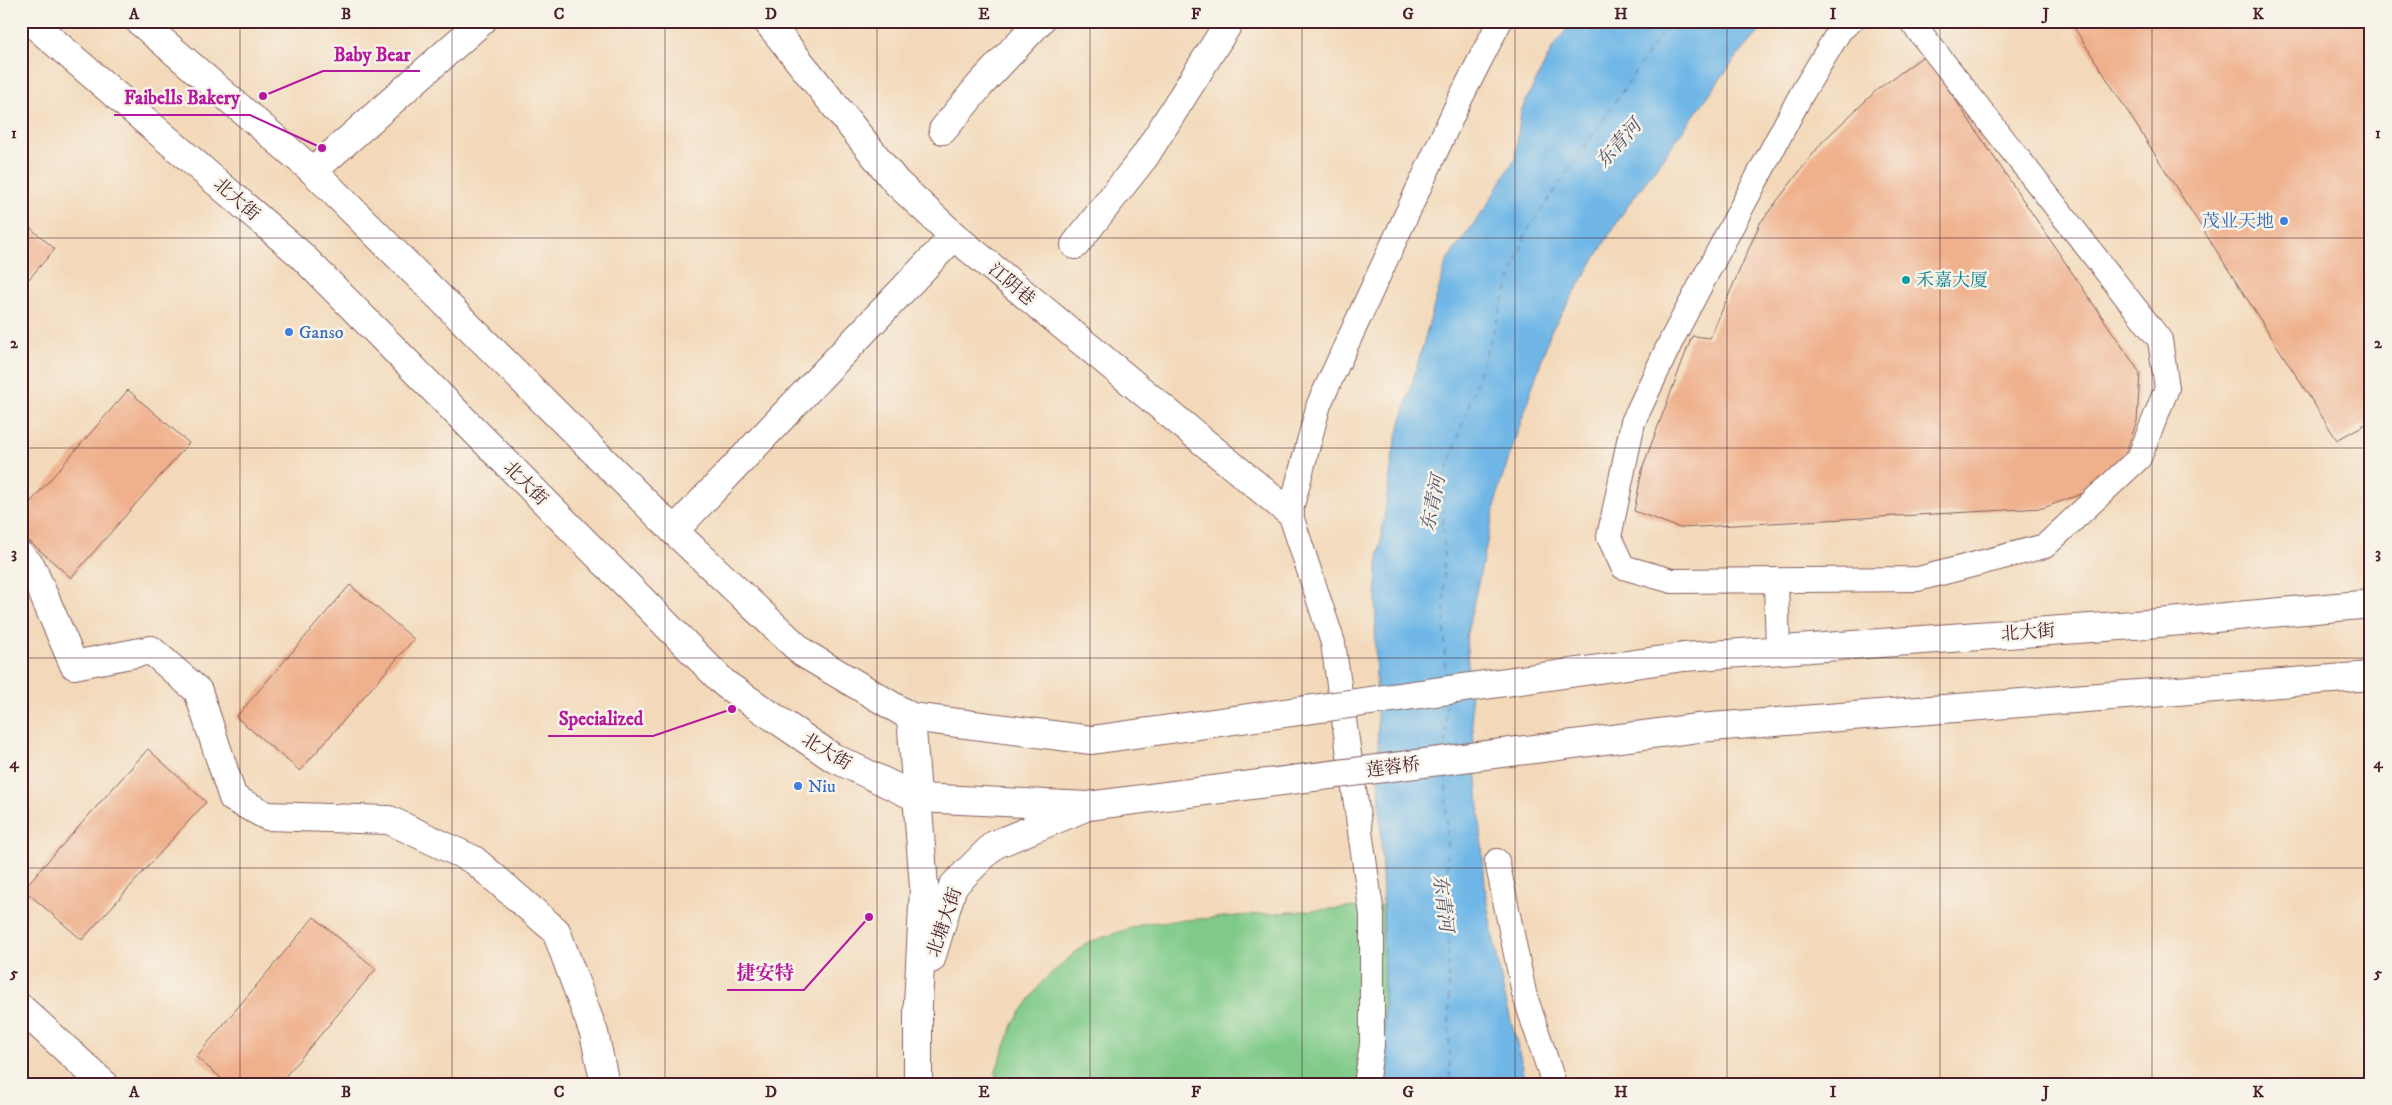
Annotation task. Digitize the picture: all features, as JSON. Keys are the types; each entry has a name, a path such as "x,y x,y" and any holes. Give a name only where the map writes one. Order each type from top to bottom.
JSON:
{"main road":[{"name":"北大街","path":"30,21 300,254 725,684 832,757 918,798 1088,806"},
{"path":"139,21 313,171 674,531 803,653 911,717 924,887 918,1004"},
{"path":"313,171 482,21"},
{"name":"江阴巷","path":"767,21 896,182 954,236 1290,513"},
{"path":"943,130 980,85 1040,21"},
{"path":"1075,245 1145,156 1230,21"},
{"path":"674,531 954,236"},
{"path":"21,556 31,566 74,665 151,650 198,691 233,798 267,816 389,820 474,860 556,931 594,1033 605,1084"},
{"name":"北大街","path":"911,717 1092,740 1684,656 2147,624 2371,604"},
{"name":"莲蓉桥","path":"1088,806 1698,728 2371,676"},
{"name":"北塘大街","path":"918,1084 918,1004 953,886 994,845 1088,806"},
{"path":"21,1008 104,1084"}],"lane":[{"path":"1366,1084 1372,1045 1372,915 1333,643 1290,513 1319,404 1459,101 1500,21"},
{"path":"1851,21 1840,30 1801,95 1672,339 1640,405 1633,422 1609,537 1623,567 1672,581 1918,579 2045,546 2139,458 2167,388 2160,340 1910,21"},
{"path":"1776,581 1778,650"},
{"path":"1497,861 1524,993 1554,1084"}],"green space":[{"path":"1383,905 1385,1084 996,1084 996,1070 1015,1020 1043,981 1086,943 1146,923"}],"water":[{"name":"东青河","path":"1573,21 1769,21 1732,63 1622,214 1551,331 1499,488 1466,638 1486,898 1503,989 1527,1084 1385,1084 1383,905 1375,643 1377,567 1394,447 1447,260 1484,210 1515,158 1521,111 1553,47"}],"building":[{"name":"茂业天地","path":"2070,21 2371,21 2371,421 2337,440"},
{"name":"禾嘉大厦","path":"1925,55 2140,373 2137,421 2125,455 2084,493 2043,508 1680,528 1634,511 1643,466 1692,336 1710,338 1760,223 1823,141 1878,89"},
{"path":"21,220 55,249 21,288"},
{"path":"128,390 189,443 71,578 21,534 21,513"},
{"path":"350,585 414,639 300,771 236,717"},
{"path":"21,640 28,646 21,654"},
{"path":"148,749 206,802 82,940 23,889"},
{"path":"314,917 376,969 279,1084 228,1084 196,1057"}],"ferry route":[{"path":"1445,678 1443,482 1526,233 1670,21"},
{"path":"1446,705 1446,748"},
{"path":"1446,775 1450,1084"}],"place":[{"name":"Baby Bear","path":"263,96"},
{"name":"Faibells Bakery","path":"322,148"},
{"name":"茂业天地","path":"2284,221"},
{"name":"禾嘉大厦","path":"1906,280"},
{"name":"Ganso","path":"289,332"},
{"name":"Specialized","path":"732,709"},
{"name":"Niu","path":"798,786"},
{"name":"捷安特","path":"869,917"}]}
